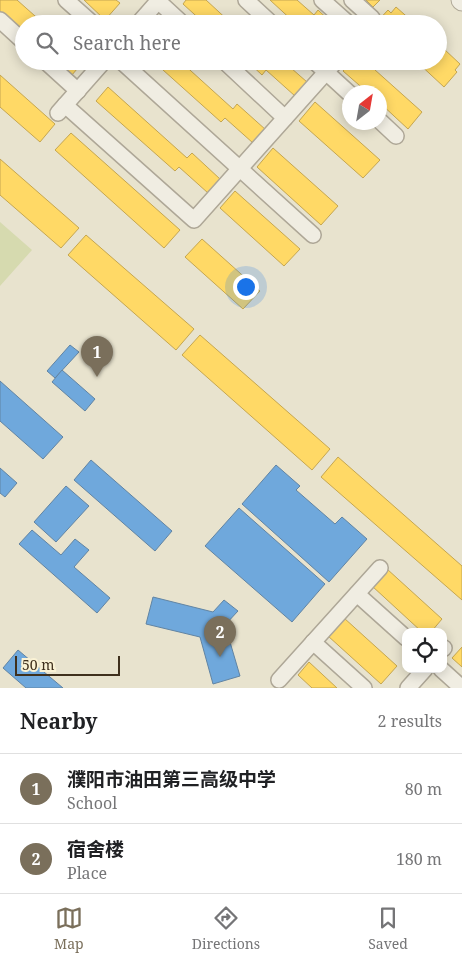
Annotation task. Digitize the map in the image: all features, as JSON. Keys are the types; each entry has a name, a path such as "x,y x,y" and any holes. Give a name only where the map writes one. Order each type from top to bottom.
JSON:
{"street":[{"path":"66,0 82,15"},
{"path":"146,15 158,0 174,15"},
{"path":"246,0 262,15"},
{"path":"322,0 339,15"},
{"path":"352,0 369,15"},
{"path":"0,20 15,34"},
{"path":"55,70 78,91"},
{"path":"96,70 61,109 194,220 328,70"},
{"path":"131,70 313,236"},
{"path":"234,70 285,118"},
{"path":"333,70 344,85"},
{"path":"387,128 396,136"},
{"path":"279,680 380,568"},
{"path":"357,594 402,634"},
{"path":"313,642 364,688"},
{"path":"408,688 421,673"},
{"path":"445,673 462,688"}],"green space":[{"path":"0,222 32,250 0,286"}],"building: Homes":[{"path":"0,0 17,0 34,15 15,15 15,26 0,13"},
{"path":"84,0 116,0 120,3 109,15 100,15"},
{"path":"186,0 206,0 222,15 195,15 183,4"},
{"path":"270,0 297,0 314,15 286,15"},
{"path":"366,0 380,0 373,7"},
{"path":"396,7 405,15 383,15 388,10 391,13"},
{"path":"318,10 323,15 314,15"},
{"path":"447,52 460,64 455,70 457,72 444,87 426,70 447,70"},
{"path":"64,70 76,70 71,76"},
{"path":"163,70 190,70 233,109 237,104 266,130 253,143 225,118 221,122"},
{"path":"257,70 266,70 262,75"},
{"path":"266,70 293,70 307,82 295,96"},
{"path":"344,70 375,70 422,112 408,129 387,110 387,85 359,85"},
{"path":"0,75 55,124 40,142 0,107"},
{"path":"108,87 187,158 192,153 220,179 208,193 179,167 175,171 96,101"},
{"path":"315,102 342,126 342,130 346,130 380,160 363,178 299,121"},
{"path":"71,133 180,230 164,248 55,150"},
{"path":"273,148 338,206 321,225 257,167"},
{"path":"0,159 79,228 61,248 0,195"},
{"path":"235,191 300,249 284,266 220,208"},
{"path":"86,235 194,329 176,350 68,255"},
{"path":"202,239 260,291 243,309 185,257"},
{"path":"200,335 330,449 312,470 182,355"},
{"path":"338,457 462,566 462,600 321,477"},
{"path":"387,569 442,619 434,628 418,628 372,586"},
{"path":"344,618 397,666 381,684 328,636"},
{"path":"462,647 462,667 452,658"},
{"path":"309,662 337,688 312,688 298,675"}],"building: Schools":[{"path":"70,345 79,352 55,378 47,371"},
{"path":"62,370 95,399 85,411 52,382"},
{"path":"0,381 63,437 43,459 0,421"},
{"path":"91,460 172,531 155,551 74,480"},
{"path":"276,465 300,486 296,490 335,524 342,517 367,539 329,582 242,504"},
{"path":"0,468 17,483 5,497 0,493"},
{"path":"66,486 89,506 56,542 34,522"},
{"path":"239,508 325,584 292,622 205,546"},
{"path":"32,530 61,555 75,539 89,550 74,567 110,598 97,613 19,544"},
{"path":"153,597 213,612 224,600 238,611 225,625 240,676 213,684 200,637 146,624"},
{"path":"18,650 63,688 26,688 3,668"}],"place":[{"name":"濮阳市油田第三高级中学","path":"97,377"},
{"name":"宿舍楼","path":"220,657"}]}
